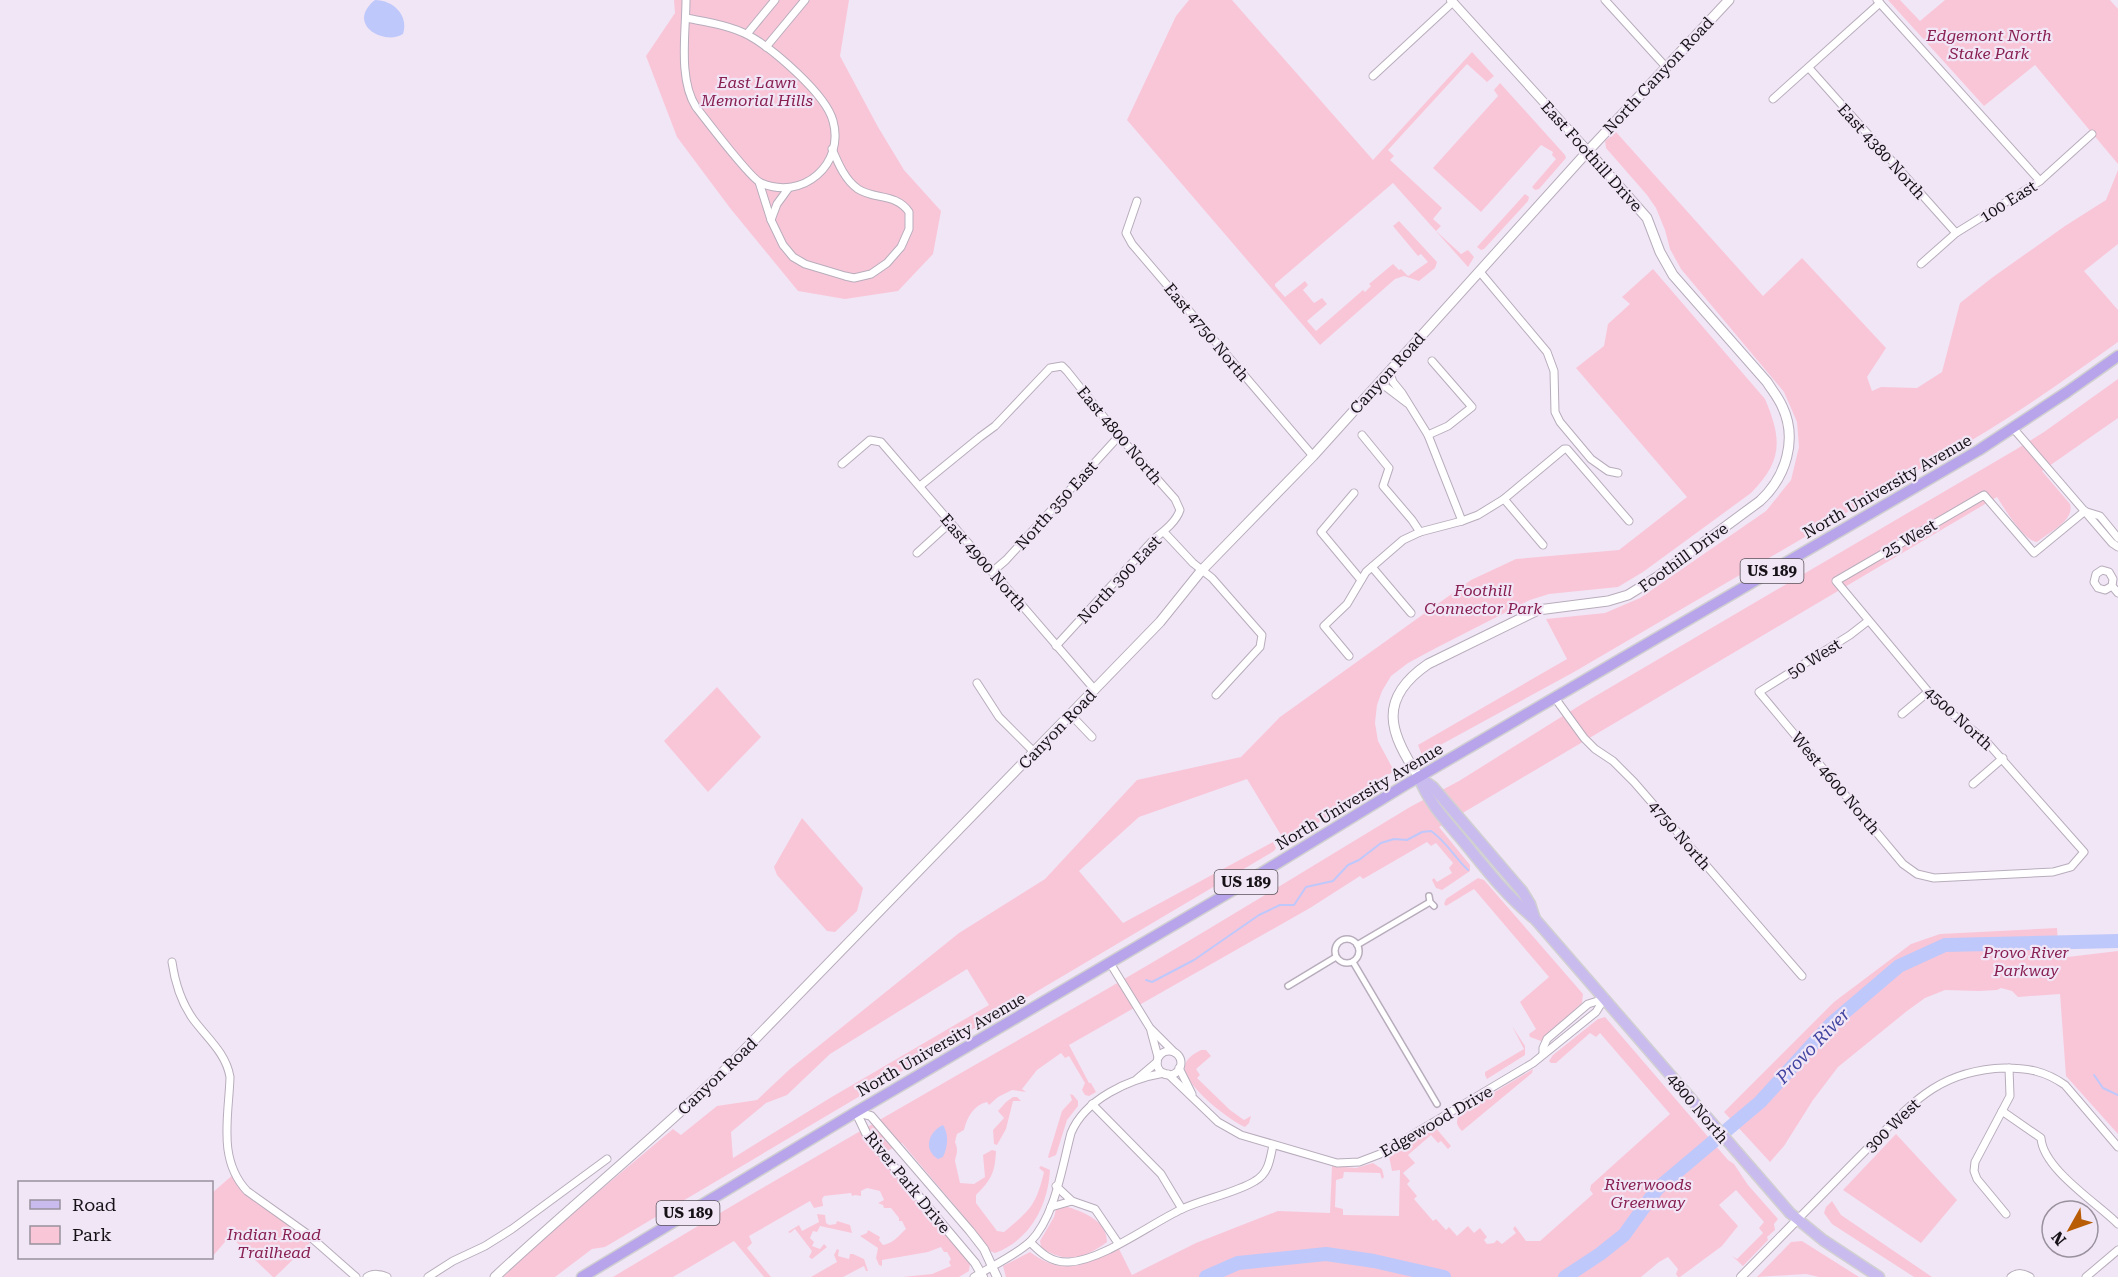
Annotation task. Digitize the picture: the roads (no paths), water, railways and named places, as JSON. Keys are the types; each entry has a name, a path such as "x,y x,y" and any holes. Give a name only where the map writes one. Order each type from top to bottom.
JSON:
{"highway":[{"name":"North University Avenue","path":"582,1277 1419,777 2013,428 2118,356"}],"main road":[{"name":"North Canyon Road","path":"1588,151 1729,0"},
{"name":"Canyon Road","path":"495,1277 711,1083 1071,715 1160,622 1201,571 1313,456 1588,151"},
{"name":"East Foothill Drive","path":"1588,151 1647,218 1666,264 1673,275 1767,382 1788,421 1789,443"},
{"name":"Foothill Drive","path":"1419,777 1399,745 1393,722 1397,698 1412,676 1428,664 1538,610 1608,601 1637,590 1766,495 1784,469 1789,443"},
{"name":"4800 North","path":"1419,777 1432,803 1511,898 1535,919 1797,1220 1879,1277"}],"street":[{"path":"686,0 686,82 692,100 759,182 775,231 788,252 805,264 854,278 871,274 891,259 901,247 909,229 909,212 898,200 864,192 854,186 840,166 832,149"},
{"path":"747,34 775,0"},
{"path":"766,47 805,0"},
{"path":"1605,0 1666,67"},
{"path":"1373,76 1452,1"},
{"name":"East Foothill Drive","path":"1452,1 1588,151"},
{"path":"1773,99 1878,2 2040,181"},
{"path":"686,18 747,34 766,47 814,90 824,103 834,127 832,149 825,167 815,178 803,185 788,189 759,182"},
{"name":"East 4380 North","path":"1809,68 1956,233"},
{"name":"100 East","path":"1921,264 1956,233 2040,181 2092,134"},
{"path":"771,220 777,204 788,189"},
{"name":"East 4750 North","path":"1137,201 1126,233 1132,244 1313,456"},
{"path":"1480,272 1547,352 1554,371 1555,411 1560,422 1591,459 1608,471 1618,473"},
{"path":"1428,435 1448,426 1472,407 1432,361"},
{"name":"East 4800 North","path":"920,486 995,426 1050,368 1062,366 1119,436 1175,499 1180,510"},
{"path":"1389,371 1393,382 1428,435 1462,521"},
{"path":"1377,385 1386,387 1407,403"},
{"path":"2013,428 2112,543 2118,547"},
{"path":"1362,435 1389,468 1383,486 1420,532"},
{"name":"North 350 East","path":"992,572 1006,560 1119,436"},
{"name":"East 4900 North","path":"842,464 870,440 881,442 1095,690"},
{"path":"1349,656 1324,626 1347,604 1361,580 1372,567 1403,540 1420,532 1478,515 1504,499 1561,451 1567,449 1629,521"},
{"path":"1354,493 1321,532 1361,580"},
{"name":"25 West","path":"1836,581 1984,495 2034,553 2085,511"},
{"path":"1504,499 1543,545"},
{"name":"North 300 East","path":"1056,646 1154,539 1164,532 1178,516 1180,510"},
{"path":"2085,511 2100,516 2118,538"},
{"path":"916,553 950,523"},
{"path":"1164,532 1201,571 1212,578 1262,635 1260,647 1216,695"},
{"path":"1372,567 1412,613"},
{"name":"4500 North","path":"1836,581 1936,701 1985,740 2003,758 2084,852"},
{"path":"2112,586 2118,593"},
{"name":"50 West","path":"1759,692 1850,635 1868,621"},
{"path":"977,683 993,710 1034,752"},
{"name":"West 4600 North","path":"1759,692 1904,864 1914,872 1934,878 2054,872 2071,867 2084,852"},
{"path":"1902,714 1928,692"},
{"name":"4750 North","path":"1556,698 1584,738 1613,761 1634,782 1802,976"},
{"path":"1071,715 1092,737"},
{"path":"1973,784 2003,758"},
{"path":"1357,945 1431,901"},
{"path":"1352,940 1357,945 1358,957 1353,962 1347,964 1340,962 1336,957 1335,945 1340,941 1352,940"},
{"path":"1288,986 1336,957"},
{"path":"1353,962 1437,1104"},
{"path":"172,963 177,990 183,1003 224,1058 228,1067 230,1077 227,1148 239,1182 247,1191 306,1233 356,1277"},
{"path":"1110,963 1150,1028 1180,1059 1179,1068 1173,1074 1135,1081"},
{"name":"Edgewood Drive","path":"1543,1053 1547,1039 1588,1004 1604,999"},
{"name":"Edgewood Drive","path":"1166,1074 1225,1126 1241,1135 1337,1163 1366,1161 1533,1063 1596,1012 1604,999"},
{"path":"1150,1028 1158,1066 1166,1074"},
{"path":"983,1272 1030,1242 1044,1224 1074,1128 1092,1104 1135,1081 1165,1052 1174,1052"},
{"name":"Edgewood Drive","path":"1179,1068 1193,1096"},
{"path":"2006,1214 1977,1179 1974,1172 1976,1162 2010,1096 2008,1068"},
{"name":"300 West","path":"1797,1220 1914,1101 1948,1080 1981,1069 2031,1069 2048,1074 2065,1085 2118,1147"},
{"path":"1092,1104 1161,1174 1182,1209"},
{"path":"2002,1111 2041,1138 2042,1149 2073,1186 2118,1224"},
{"name":"River Park Drive","path":"856,1112 867,1135 983,1272"},
{"name":"River Park Drive","path":"856,1112 871,1116 970,1231 984,1249 983,1272"},
{"path":"1030,1242 1044,1256 1058,1262 1071,1262 1086,1258 1182,1209 1256,1181 1266,1172 1273,1145"},
{"path":"428,1277 512,1229 607,1159"},
{"path":"1056,1186 1072,1201 1095,1209 1102,1216 1118,1243"},
{"path":"1050,1207 1072,1201"},
{"path":"1741,1277 1797,1220"},
{"path":"2086,1277 2118,1250"},
{"path":"983,1272 997,1277"},
{"path":"2013,1275 2023,1274 2030,1277"},
{"path":"367,1277 381,1275 387,1277"}],"water":[{"path":"375,0 388,3 398,10 404,21 403,34 386,37 371,31 364,17 367,9"},
{"path":"943,1125 947,1145 943,1157 938,1159 930,1151 929,1141 934,1132"}],"waterway":[{"path":"1146,980 1152,982 1194,960 1259,915 1280,905 1294,905 1306,887 1333,881 1348,865 1359,860 1381,843 1394,839 1407,840 1422,832 1431,831 1468,870"},
{"name":"Provo River","path":"1565,1277 1624,1235 1657,1189 1760,1102 1832,1023 1899,966 1945,945 2118,941"},
{"path":"2094,1075 2103,1088 2118,1095"},
{"name":"Provo River","path":"1206,1277 1238,1263 1326,1254 1374,1261 1444,1277"}],"park label":[{"name":"Edgemont North Stake Park","path":"1989,44"},
{"name":"East Lawn Memorial Hills","path":"757,91"},
{"name":"Foothill Connector Park","path":"1483,599"},
{"name":"Provo River Parkway","path":"2026,961"},
{"name":"Riverwoods Greenway","path":"1648,1193"},
{"name":"Indian Road Trailhead","path":"274,1243"}]}
